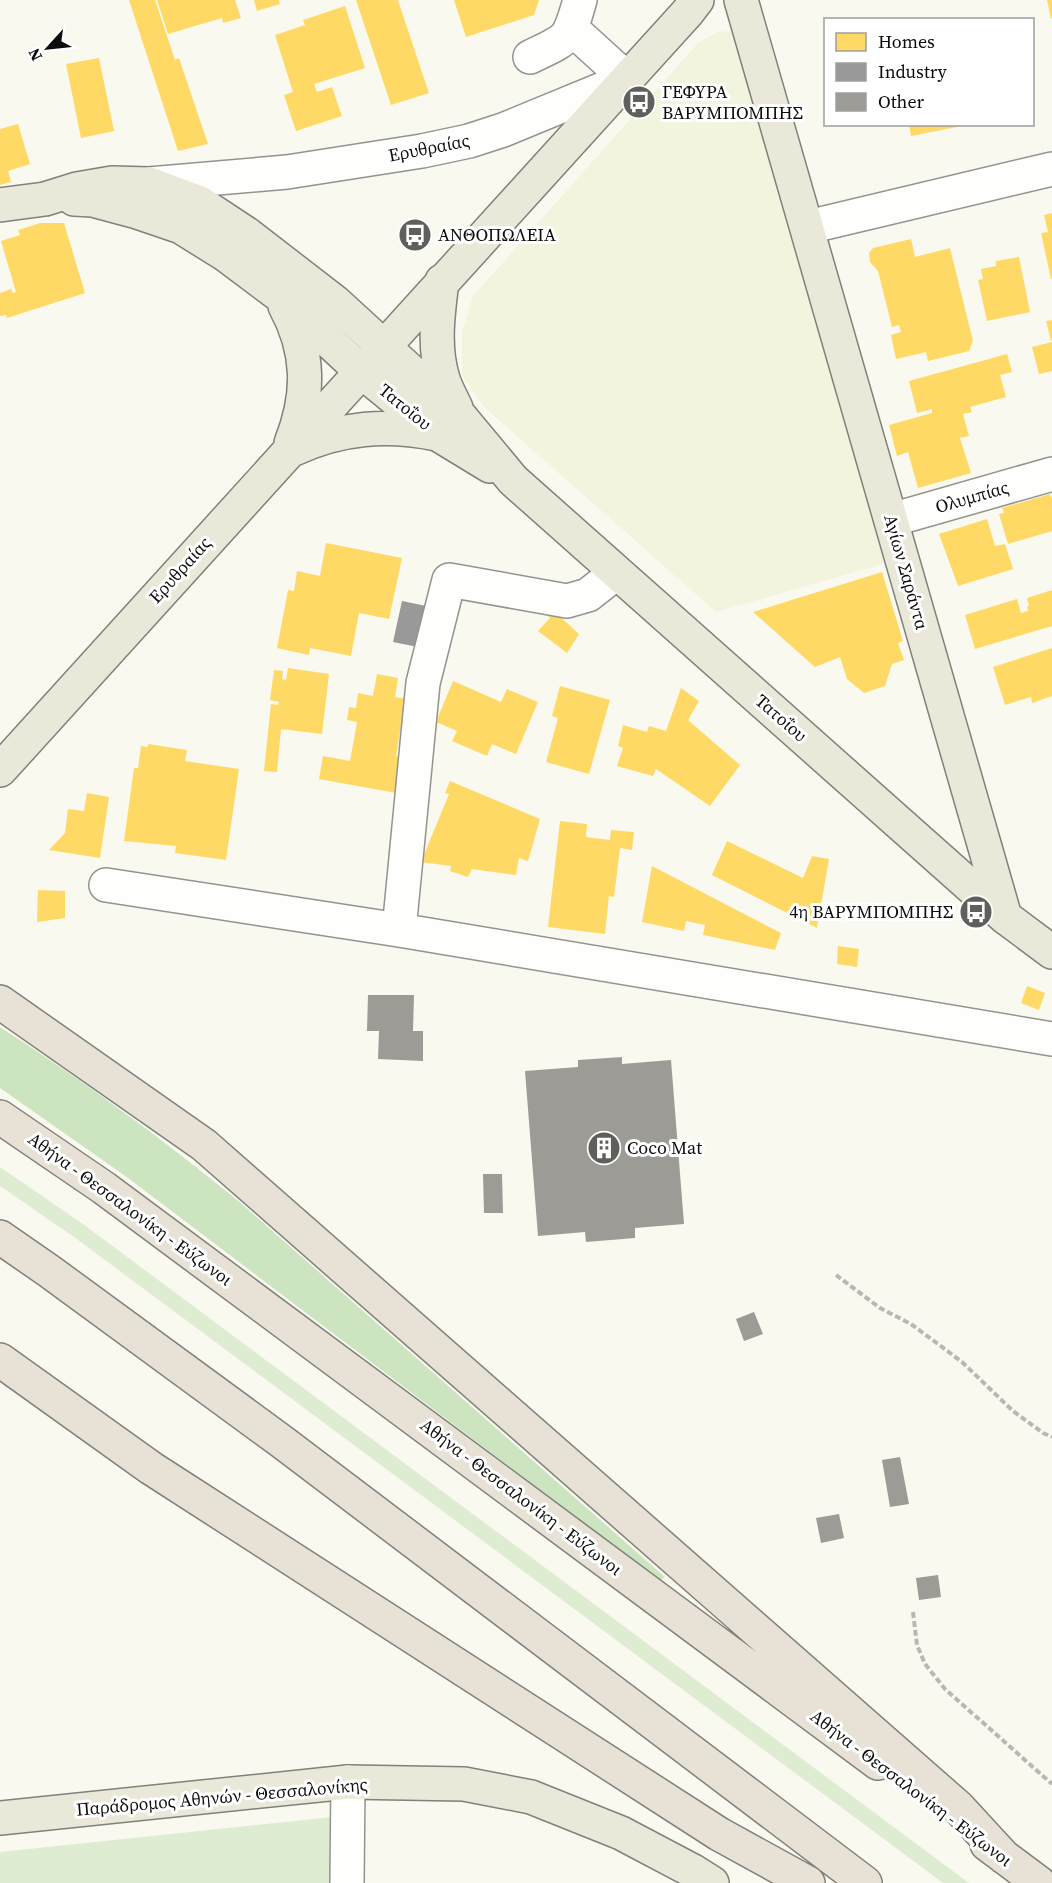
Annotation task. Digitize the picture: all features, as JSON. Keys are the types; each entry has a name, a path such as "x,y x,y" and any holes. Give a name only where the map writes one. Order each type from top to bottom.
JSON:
{"highway":[{"path":"1,1002 204,1145 958,1807 1004,1857"},
{"name":"Αθήνα - Θεσσαλονίκη - Εύζωνοι","path":"0,1117 104,1188 1039,1883"},
{"path":"0,1237 271,1434 865,1883"},
{"path":"0,1360 161,1474 719,1834 808,1883"}],"main road":[{"name":"Ερυθραίας","path":"0,770 697,0"},
{"name":"Αγίων Σαράντα","path":"741,0 1005,916"},
{"name":"Ερυθραίας","path":"0,206 45,199 77,189 112,183 149,184 200,203 247,234 327,296 383,346"},
{"name":"Ερυθραίας","path":"45,199 93,200 181,227 226,255 278,294 361,371"},
{"path":"287,452 336,433 387,427 413,429 449,425 438,359 437,327 442,281"},
{"path":"278,294 294,323 303,355 305,388 300,421 287,452"},
{"name":"Τατοΐου","path":"383,346 449,425"},
{"name":"Τατοΐου","path":"361,371 449,425 1005,916 1052,952"},
{"name":"Παράδρομος Αθηνών - Θεσσαλονίκης","path":"0,1818 348,1782 464,1784 531,1797 621,1833 712,1883"}],"street":[{"path":"576,14 627,79"},
{"path":"530,57 566,39 576,14"},
{"name":"Ερυθραίας","path":"149,184 287,172 422,151 469,141 503,130 627,79"},
{"path":"808,227 1052,169"},
{"name":"Ολυμπίας","path":"891,520 1052,474"},
{"path":"399,930 423,683 449,580 567,601 588,595 616,573"},
{"path":"106,885 399,930 1052,1039"},
{"path":"347,1883 348,1782"}],"path":[{"path":"836,1275 880,1308 911,1324 944,1348 1013,1411 1052,1437"},
{"path":"913,1612 917,1645 925,1664 945,1689 1052,1784"}],"green space":[{"path":"731,31 886,563 716,612 484,407 462,375 462,333 473,296 698,43 717,32"},
{"path":"0,1027 179,1153 236,1199 665,1577 660,1581 128,1178 0,1088"},
{"path":"0,1167 83,1224 969,1883 943,1883 74,1237 0,1186"},
{"path":"333,1817 334,1883 0,1883 0,1852"}],"building: Homes":[{"path":"129,0 155,0 175,60 179,58 208,144 178,151"},
{"path":"157,0 235,0 241,18 223,23 222,18 168,34"},
{"path":"254,0 279,0 280,4 257,11"},
{"path":"356,0 398,0 429,93 391,105"},
{"path":"454,0 539,0 534,15 466,37"},
{"path":"1047,0 1052,0 1051,19"},
{"path":"345,6 365,68 314,84 317,92 332,87 342,116 296,131 284,95 293,92 275,35 305,25 303,20"},
{"path":"99,58 114,131 81,138 66,64"},
{"path":"18,124 30,164 8,171 11,182 0,185 0,129"},
{"path":"909,126 962,126 911,136"},
{"path":"1052,213 1051,279 1041,233 1048,232 1044,215"},
{"path":"40,223 64,223 85,293 7,318 6,315 0,316 0,293 11,289 13,293 16,292 1,241 20,235 18,230"},
{"path":"911,239 915,257 950,248 973,341 969,351 928,361 926,352 896,359 891,335 901,332 899,325 892,327 878,271 870,262 869,253 873,248"},
{"path":"1019,257 1030,312 987,321 978,280 983,279 981,269 996,266 996,261"},
{"path":"1052,320 1052,341 1051,341 1046,321"},
{"path":"1052,342 1052,371 1039,374 1032,347"},
{"path":"1007,354 1012,372 1000,375 1006,397 970,407 972,412 963,414 969,436 960,438 971,473 918,488 908,452 897,456 889,425 932,413 932,409 917,413 909,381"},
{"path":"1050,494 1052,531 1008,544 999,514 1004,513 1002,508"},
{"path":"987,519 995,546 1005,544 1013,569 958,586 939,534"},
{"path":"326,543 402,558 389,619 359,613 351,656 310,648 309,655 277,648 288,590 294,591 297,571 320,576"},
{"path":"882,572 903,641 898,643 904,660 892,664 885,686 864,693 847,679 840,657 815,667 753,612"},
{"path":"1052,590 1052,626 975,649 965,615 1017,599 1021,613 1028,611 1027,598"},
{"path":"545,603 579,634 567,653 538,631 550,618 540,609"},
{"path":"1052,648 1052,696 1032,703 1031,697 1005,705 993,667"},
{"path":"288,668 329,674 322,734 281,729 277,772 264,771 271,704 278,705 279,702 270,700 274,670 283,671 282,679 286,680"},
{"path":"377,674 398,678 395,697 408,699 396,756 408,759 402,794 319,779 323,756 350,761 357,722 347,720 349,707 356,708 358,693 373,696"},
{"path":"453,681 501,702 507,689 538,702 516,754 492,744 487,756 452,741 457,731 436,722"},
{"path":"560,686 610,700 589,774 546,762 558,718 552,716"},
{"path":"681,688 699,701 688,720 740,765 710,806 656,769 653,776 617,766 623,748 618,746 623,725 647,732 649,726 666,731"},
{"path":"148,744 187,750 185,761 239,769 226,860 175,853 176,846 124,841 134,768 138,768 141,746 148,747"},
{"path":"450,781 540,819 528,861 519,858 516,875 472,869 468,877 450,871 451,866 421,862 449,794 445,793"},
{"path":"87,793 109,797 100,858 49,850 65,833 68,809 84,811"},
{"path":"560,821 587,824 586,837 610,840 611,830 634,832 632,850 620,848 614,897 609,896 605,934 548,927"},
{"path":"727,841 803,878 812,856 829,859 817,928 712,875"},
{"path":"652,866 781,933 775,950 703,935 705,925 686,921 684,931 642,922"},
{"path":"38,890 65,891 65,918 37,922"},
{"path":"838,946 859,949 857,967 837,964"},
{"path":"1027,986 1045,993 1039,1010 1021,1003"}],"building: Industry":[{"path":"402,601 431,607 423,648 393,642"}],"building: Other":[{"path":"368,995 414,995 413,1031 423,1031 423,1061 378,1059 379,1031 367,1031"},
{"name":"Coco Mat","path":"622,1057 622,1064 671,1060 684,1224 635,1228 635,1238 586,1242 585,1232 538,1236 525,1071 578,1067 578,1060"},
{"path":"483,1174 502,1174 503,1213 484,1213"},
{"path":"754,1312 763,1334 744,1341 736,1319"},
{"path":"900,1457 909,1504 890,1507 882,1460"},
{"path":"839,1514 844,1538 821,1543 816,1518"},
{"path":"938,1575 941,1597 919,1600 916,1578"}],"place":[{"name":"ΓΕΦΥΡΑ ΒΑΡΥΜΠΟΜΠΗΣ","path":"639,102"},
{"name":"ΑΝΘΟΠΩΛΕΙΑ","path":"415,235"},
{"name":"4η ΒΑΡΥΜΠΟΜΠΗΣ","path":"976,912"},
{"name":"Coco Mat","path":"604,1148"}]}
